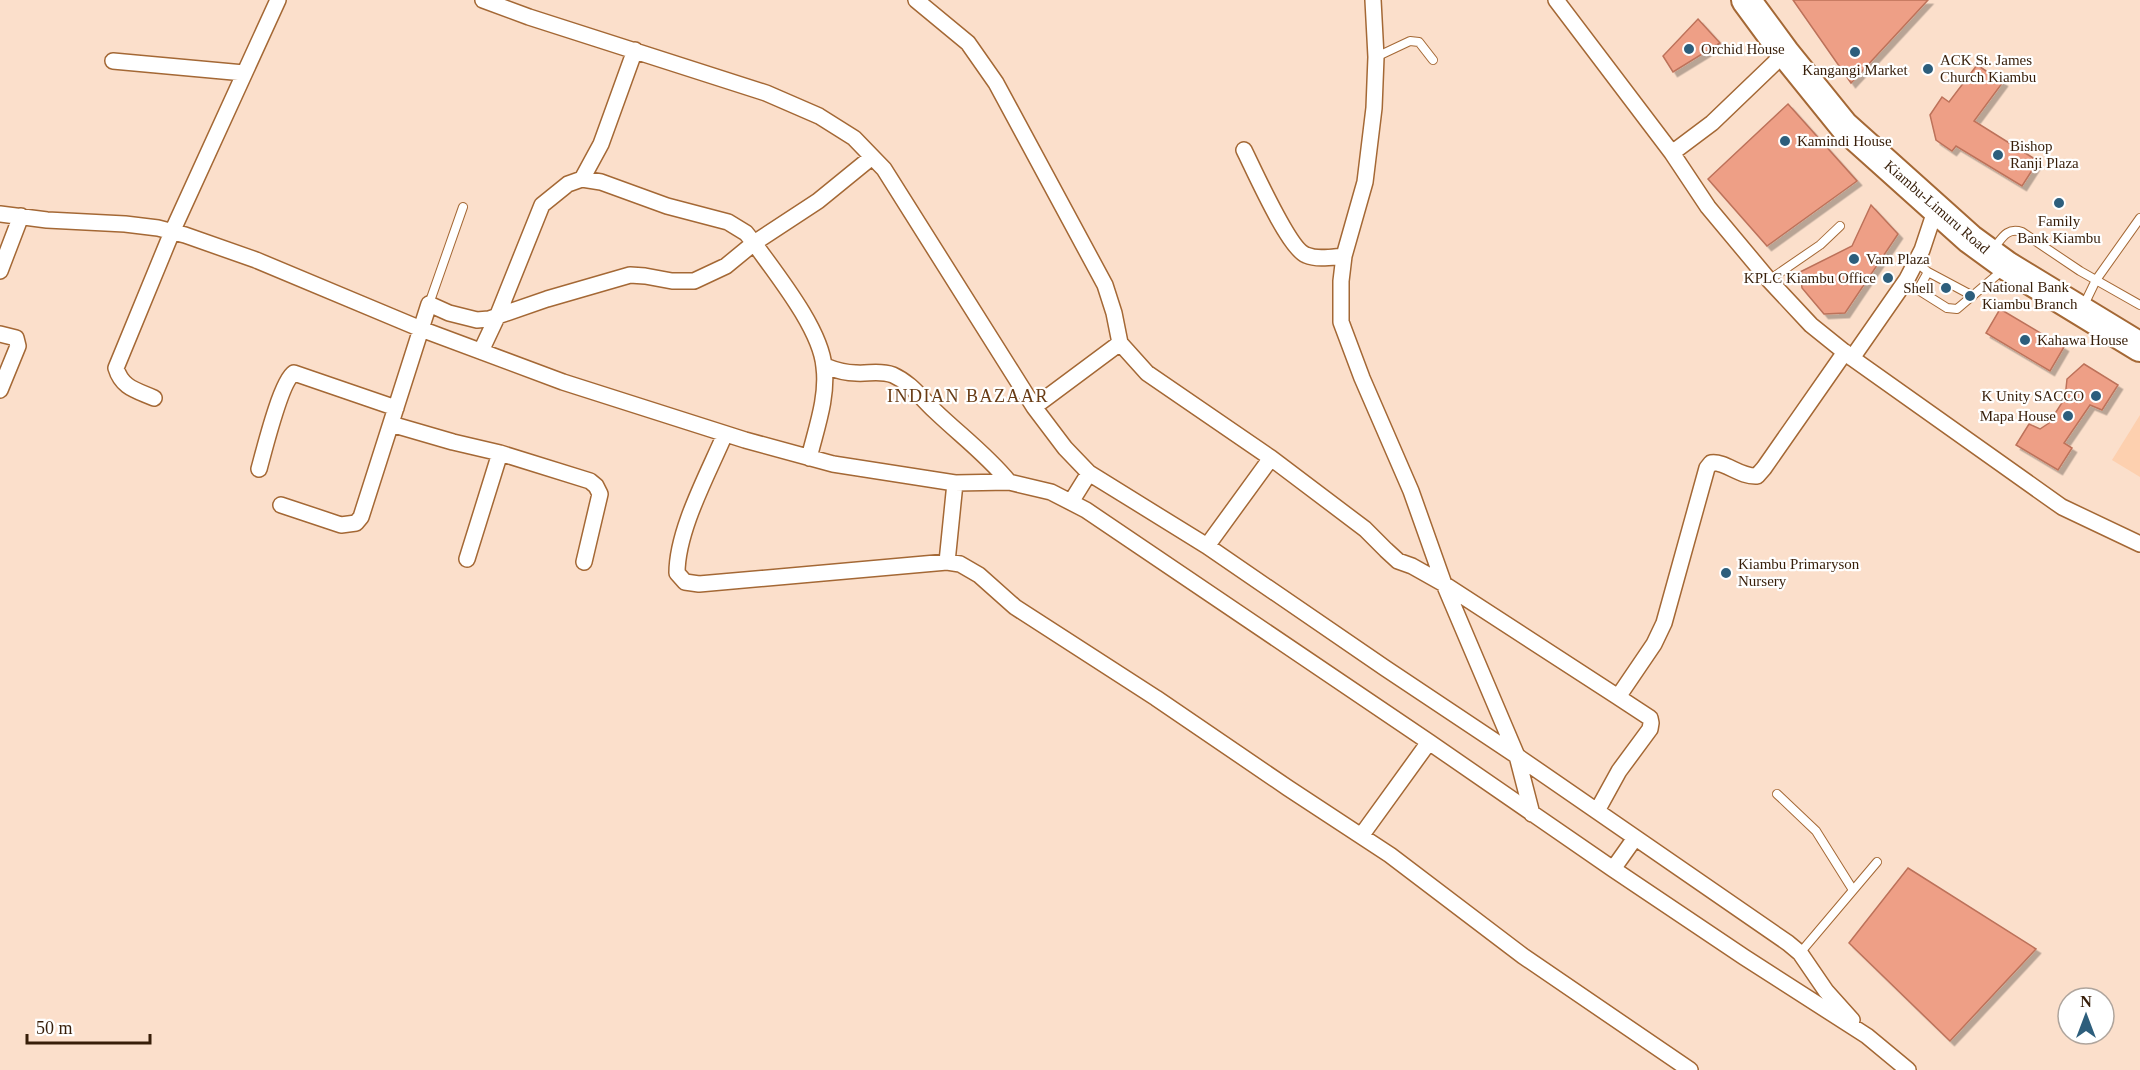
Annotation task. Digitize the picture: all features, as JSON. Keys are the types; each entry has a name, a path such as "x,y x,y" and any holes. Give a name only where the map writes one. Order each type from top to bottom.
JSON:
{"highway":[{"name":"Kiambu-Limuru Road","path":"1746,0 1844,126 1936,208 1998,260 2140,347"}],"street":[{"path":"154,398 127,387 119,379 116,368 172,232 278,0"},
{"path":"483,0 766,93 819,116 854,138 884,169 1034,407 1065,448 1089,473 1207,546 1517,756 1800,953 1826,991 1866,1036"},
{"path":"916,0 968,43 996,83 1105,285 1120,343 1147,373 1271,458 1365,529 1398,561 1444,584 1646,715 1652,723 1650,729 1619,771 1597,811"},
{"path":"1373,0 1376,57 1374,108 1365,182 1344,256 1341,322 1362,378 1411,491 1444,584 1517,756 1532,814"},
{"path":"1556,0 1672,153 1708,207 1769,280 1811,325 1849,355 2062,507 2140,544"},
{"path":"582,179 601,144 635,50"},
{"path":"1672,153 1712,123 1785,53"},
{"path":"113,61 244,73"},
{"path":"1244,150 1298,250 1306,255 1322,258 1344,256"},
{"path":"281,505 340,525 356,523 362,517 429,304 477,320 497,317 547,299 630,275 672,281 694,281 726,266 754,243 818,201 872,157"},
{"path":"480,351 497,317 542,205 568,184 582,179 601,182 667,206 728,222 746,233 800,308 825,366 819,418 809,458"},
{"path":"1618,697 1654,644 1664,623 1707,468 1711,463 1717,462 1744,476 1757,476 1908,279 1922,267 1936,208"},
{"path":"0,214 47,220 126,224 172,232 256,260 421,329 563,382 725,434 809,458 833,464 955,483 1009,482 1051,492 1086,510 1613,869 1866,1036 1908,1070"},
{"path":"0,271 21,216"},
{"path":"0,334 16,338 18,346 0,390"},
{"path":"1034,407 1120,343"},
{"path":"825,366 842,372 859,374 876,371 892,375 909,384 934,410 993,462 1009,482"},
{"path":"259,469 289,376 294,374 396,408"},
{"path":"391,424 500,453 590,481 600,494 584,562"},
{"path":"725,434 685,529 677,557 677,573 685,582 699,584 947,562 960,564 979,575 1015,607 1156,698 1390,855 1523,956 1690,1070"},
{"path":"467,559 500,453"},
{"path":"1207,546 1271,458"},
{"path":"1071,502 1089,473"},
{"path":"947,562 955,483"},
{"path":"1361,836 1429,742"},
{"path":"1613,869 1635,838"}],"lane":[{"path":"1376,57 1410,41 1419,42 1433,60"},
{"path":"429,304 463,207"},
{"path":"2080,311 2096,280 2140,218"},
{"path":"1769,280 1820,245 1840,226"},
{"path":"1973,296 1922,267 1920,291 1947,308 1957,309 1973,296 1998,260 2007,232 2016,230 2140,305"},
{"path":"1777,794 1816,831 1853,890"},
{"path":"1800,953 1877,862"}],"shaded area":[{"path":"2140,415 2140,477 2112,460"}],"building":[{"name":"Kangangi Market","path":"1793,0 1928,0 1851,83"},
{"name":"Orchid House","path":"1698,19 1720,43 1673,72 1663,56"},
{"path":"1977,65 2003,82 1974,121 2038,161 2022,186 1956,146 1952,151 1936,140 1930,115 1942,97 1949,102"},
{"name":"Kamindi House","path":"1788,104 1857,181 1767,246 1708,179"},
{"name":"Vam Plaza","path":"1871,205 1898,234 1845,313 1824,314 1802,288 1800,272 1852,246"},
{"name":"Kahawa House","path":"2000,309 2064,347 2050,371 1986,333"},
{"name":"Mapa House","path":"2084,364 2118,385 2102,410 2090,405 2064,443 2072,448 2058,470 2016,445 2029,424 2040,429 2049,423 2065,398 2067,379"},
{"path":"1908,868 2036,949 1950,1041 1849,943"}],"place":[{"name":"Orchid House","path":"1689,49"},
{"name":"Kangangi Market","path":"1855,52"},
{"name":"ACK St. James Church Kiambu","path":"1928,69"},
{"name":"Kamindi House","path":"1785,141"},
{"name":"Bishop Ranji Plaza","path":"1998,155"},
{"name":"Family Bank Kiambu","path":"2059,203"},
{"name":"Vam Plaza","path":"1854,259"},
{"name":"KPLC Kiambu Office","path":"1888,278"},
{"name":"Shell","path":"1946,288"},
{"name":"National Bank Kiambu Branch","path":"1970,296"},
{"name":"Kahawa House","path":"2025,340"},
{"name":"K Unity SACCO","path":"2096,396"},
{"name":"Mapa House","path":"2068,416"},
{"name":"Kiambu Primaryson Nursery","path":"1726,573"}],"district":[{"name":"INDIAN BAZAAR","path":"968,396"}]}
